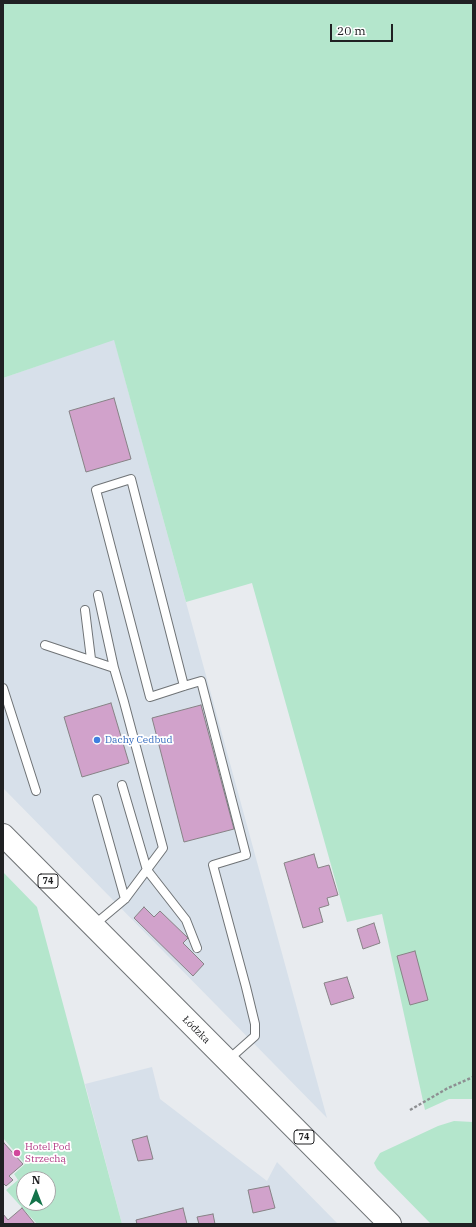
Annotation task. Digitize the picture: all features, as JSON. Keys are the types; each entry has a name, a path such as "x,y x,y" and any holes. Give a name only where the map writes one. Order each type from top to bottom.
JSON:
{"main road":[{"name":"Łódzka","path":"3,836 390,1224"}],"lane":[{"path":"184,686 131,479 96,490 150,697 201,681 246,854 213,865 255,1024 255,1036 227,1061"},
{"path":"93,926 125,899 163,848 114,668 98,595"},
{"path":"85,610 91,659"},
{"path":"45,645 91,659 114,668"},
{"path":"3,688 36,790"},
{"path":"122,785 147,870 186,920 197,948"},
{"path":"97,799 125,899"}],"path":[{"path":"410,1110 448,1088 473,1077"}],"shaded area":[{"path":"114,339 327,1118 3,788 3,378"},
{"path":"152,1067 160,1099 267,1181 277,1162 338,1224 122,1224 85,1084"}],"green space":[{"path":"3,3 473,3 473,1099 449,1099 425,1110 382,914 347,922 252,583 186,602 114,340 3,378"},
{"path":"3,872 37,907 122,1224 37,1224 25,1211 56,1211 56,1171 17,1171 25,1164 3,1138"},
{"path":"454,1121 473,1122 473,1224 431,1224 377,1169 374,1163 380,1153 438,1126"},
{"path":"16,1182 16,1201 6,1190"}],"building":[{"path":"114,398 131,459 86,472 69,411"},
{"name":"Dachy Cedbud","path":"111,703 129,763 82,777 64,717"},
{"path":"201,705 234,829 184,842 152,718"},
{"path":"314,854 318,868 329,865 338,895 327,898 329,905 319,908 323,922 303,928 284,863"},
{"path":"144,907 154,917 160,911 188,938 183,943 204,964 193,976 134,918"},
{"path":"374,923 380,943 363,949 357,929"},
{"path":"415,951 428,1000 410,1005 397,956"},
{"path":"347,977 354,998 331,1005 324,983"},
{"path":"147,1136 153,1159 138,1161 132,1140"},
{"path":"4,1143 23,1164 9,1176 13,1180 6,1186 3,1183"},
{"path":"269,1186 275,1208 253,1213 248,1190"},
{"path":"183,1208 187,1224 137,1224 136,1220"},
{"path":"18,1211 24,1211 35,1224 3,1224 3,1214 8,1220"},
{"path":"213,1214 215,1224 199,1224 197,1217"}],"place":[{"name":"Dachy Cedbud","path":"97,740"},
{"name":"Hotel Pod Strzechą","path":"17,1153"}]}
